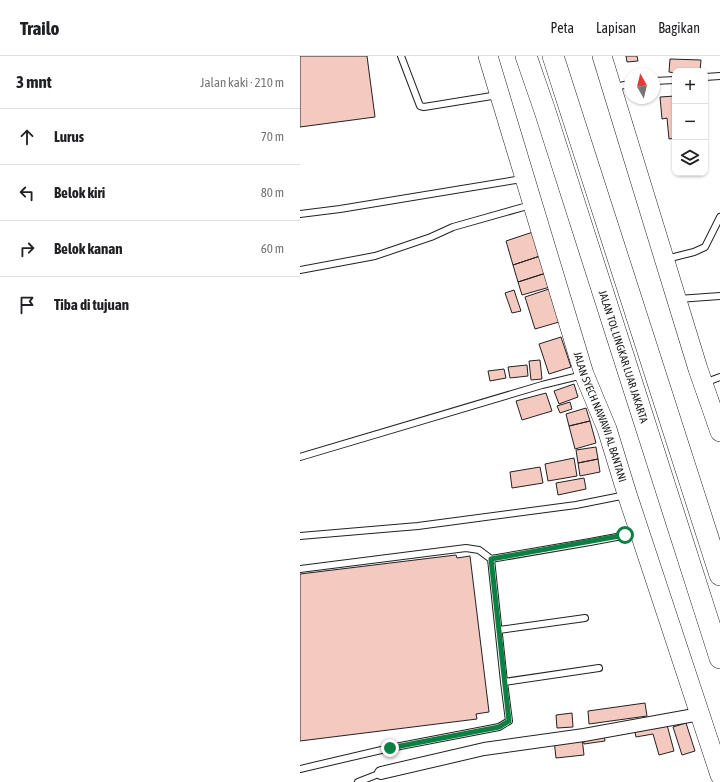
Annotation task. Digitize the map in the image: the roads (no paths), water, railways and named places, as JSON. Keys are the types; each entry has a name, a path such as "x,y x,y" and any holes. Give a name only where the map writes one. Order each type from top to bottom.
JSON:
{"highway":[{"name":"JALAN SYECH NAWAWI AL BANTANI","path":"488,56 534,204 584,374 607,429 720,775"},
{"name":"JALAN TOL LINGKAR LUAR JAKARTA","path":"526,56 545,111 720,658"},
{"path":"553,56 720,575"},
{"path":"602,56 621,86 664,260 677,299 711,380 720,432"}],"street":[{"path":"381,772 484,750 584,735 700,714"}],"lane":[{"path":"401,56 420,106 424,107 500,94"},
{"path":"708,77 720,76"},
{"path":"660,81 672,80"},
{"path":"300,214 340,209 526,178"},
{"path":"300,270 375,256 431,237 453,227 534,204"},
{"path":"664,260 694,252 705,247 720,217"},
{"path":"677,299 720,296"},
{"path":"300,457 542,385 584,374"},
{"path":"300,536 418,526 597,502 627,494"},
{"path":"300,569 466,548 479,550 491,559 593,542 640,532"},
{"path":"300,770 390,748 499,727 509,721 491,559"},
{"path":"499,630 585,618"},
{"path":"504,682 599,668"},
{"path":"358,782 381,772"}]}
